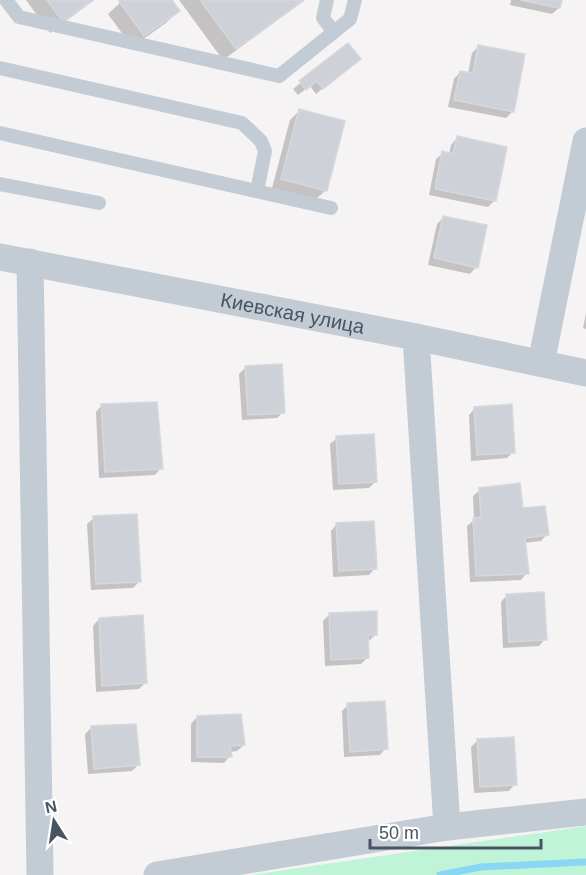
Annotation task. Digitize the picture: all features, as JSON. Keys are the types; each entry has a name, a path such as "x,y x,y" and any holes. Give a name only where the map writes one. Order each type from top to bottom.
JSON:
{"street":[{"path":"541,363 585,149"},
{"name":"Киевская улица","path":"0,257 416,337 586,373"},
{"path":"30,262 40,875"},
{"path":"416,337 447,827"},
{"path":"157,875 447,827 586,812"}],"lane":[{"path":"6,0 19,17 279,76 350,20 355,0"},
{"path":"327,0 323,18 334,32"},
{"path":"0,68 242,123 261,141 265,151 257,191"},
{"path":"0,133 331,208"},
{"path":"0,184 99,203"}],"green space":[{"path":"586,826 586,875 251,875"}],"building":[{"path":"47,0 92,0 63,22"},
{"path":"172,0 180,11 144,36 119,1"},
{"path":"200,0 303,0 236,49"},
{"path":"520,0 562,0 560,8"},
{"path":"348,43 361,59 323,89 317,81 306,90 299,81"},
{"path":"478,45 525,54 514,112 454,100 460,71 473,73"},
{"path":"299,109 345,121 327,191 281,179"},
{"path":"457,136 507,147 496,201 435,189 442,151 453,154"},
{"path":"443,216 487,225 478,268 434,258"},
{"path":"282,364 285,413 248,415 245,366"},
{"path":"157,402 163,469 105,472 101,404"},
{"path":"512,404 515,453 477,455 474,407"},
{"path":"374,434 377,482 339,484 336,436"},
{"path":"520,483 523,508 545,506 549,535 525,538 529,574 476,576 473,518 481,517 479,488"},
{"path":"137,514 141,582 96,584 93,516"},
{"path":"374,521 377,569 339,571 336,523"},
{"path":"544,592 547,640 509,642 506,594"},
{"path":"377,611 377,635 368,635 369,658 331,660 329,613"},
{"path":"143,615 147,683 102,686 99,618"},
{"path":"385,701 388,749 350,752 347,703"},
{"path":"241,714 245,745 230,746 232,757 197,757 197,716"},
{"path":"136,724 140,765 94,769 91,726"},
{"path":"514,737 517,785 480,787 477,739"}],"waterway":[{"path":"440,875 481,867 586,862"}]}
